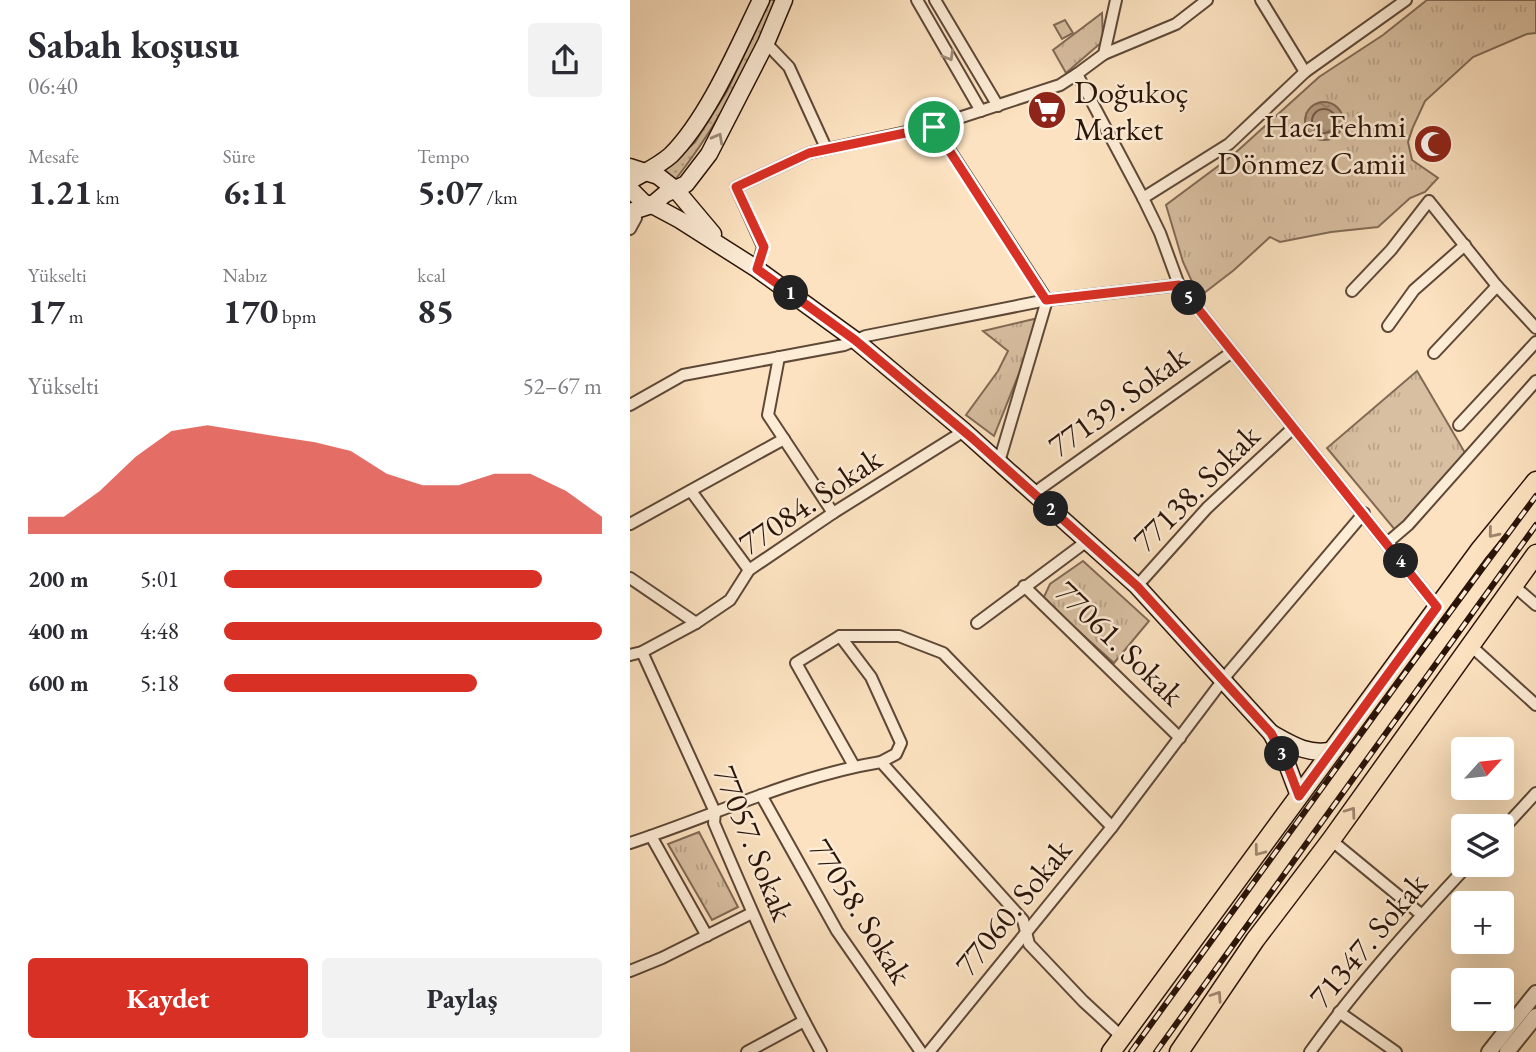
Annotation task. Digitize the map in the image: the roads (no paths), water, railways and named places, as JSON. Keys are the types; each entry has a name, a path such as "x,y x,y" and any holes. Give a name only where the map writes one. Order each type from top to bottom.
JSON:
{"main road":[{"path":"630,181 637,170 668,158 686,139 723,76 761,0"},
{"path":"632,212 652,205 686,184 709,154 766,43 784,0"},
{"path":"637,170 658,176 676,190 724,246"},
{"path":"630,189 644,203 724,246 855,340 964,431 1137,586 1271,733 1285,759 1299,796"},
{"path":"1111,1052 1437,607 1536,481"},
{"path":"1179,1052 1255,940 1331,840 1536,554"},
{"path":"1271,733 1299,750 1334,750"}],"street":[{"path":"917,0 981,111"},
{"path":"934,0 998,106"},
{"path":"1105,0 1112,12"},
{"path":"1104,54 1116,0"},
{"path":"757,269 764,247 736,187 809,153 934,127 1060,85 1104,54 1176,24 1207,0"},
{"path":"1261,0 1305,72"},
{"path":"1143,198 1229,144 1305,72 1406,0"},
{"path":"766,43 789,67 826,148"},
{"path":"1077,74 1160,233 1179,285 1437,607"},
{"path":"934,127 1046,300 999,462"},
{"path":"1352,292 1391,250 1429,201 1497,286 1536,328"},
{"path":"630,229 636,218 632,212"},
{"path":"1388,326 1415,290 1465,245"},
{"path":"630,405 682,375 844,345 866,336 1046,300 1179,285"},
{"path":"1434,354 1497,286"},
{"path":"1459,425 1536,342"},
{"name":"77139. Sokak","path":"1034,493 1232,352"},
{"path":"779,357 768,415 833,513"},
{"path":"1387,543 1408,525 1536,381"},
{"name":"77138. Sokak","path":"1137,586 1207,509 1293,428"},
{"name":"77084. Sokak","path":"636,654 696,623 730,600 749,570 833,513 964,431"},
{"path":"630,524 784,439"},
{"path":"691,491 749,570"},
{"name":"77060. Sokak","path":"929,1052 1112,827 1223,680 1364,513"},
{"path":"976,624 1087,541"},
{"path":"630,578 696,623"},
{"path":"1513,585 1536,605"},
{"name":"77061. Sokak","path":"1024,586 1180,738"},
{"path":"630,843 761,795 854,766 881,762 897,754 901,743 871,677 839,636"},
{"path":"854,766 796,663 839,636 899,636 943,653 1112,827"},
{"path":"1470,645 1536,705"},
{"name":"77057. Sokak","path":"636,654 715,812 714,823 752,913 821,1052"},
{"path":"881,762 1023,920 1029,944 1083,1002 1122,1037"},
{"path":"1514,817 1536,793"},
{"name":"77058. Sokak","path":"761,795 837,931 921,1052"},
{"path":"651,836 707,936"},
{"path":"1331,840 1422,915"},
{"name":"71347. Sokak","path":"1310,1052 1339,1012 1457,877"},
{"path":"630,971 752,913"},
{"path":"1489,1052 1536,993"},
{"path":"1339,1012 1396,1052"},
{"path":"1507,1052 1535,1020"},
{"path":"747,1052 804,1021"}],"water":[{"path":"1324,102 1337,108 1343,121 1337,134 1324,140 1311,134 1305,121 1311,108"}],"railway":[{"path":"1131,1052 1536,496"},
{"path":"1156,1052 1536,525"}],"place":[{"name":"Doğukoç Market","path":"1047,110"},
{"name":"Hacı Fehmi Dönmez Camii","path":"1433,144"}]}
